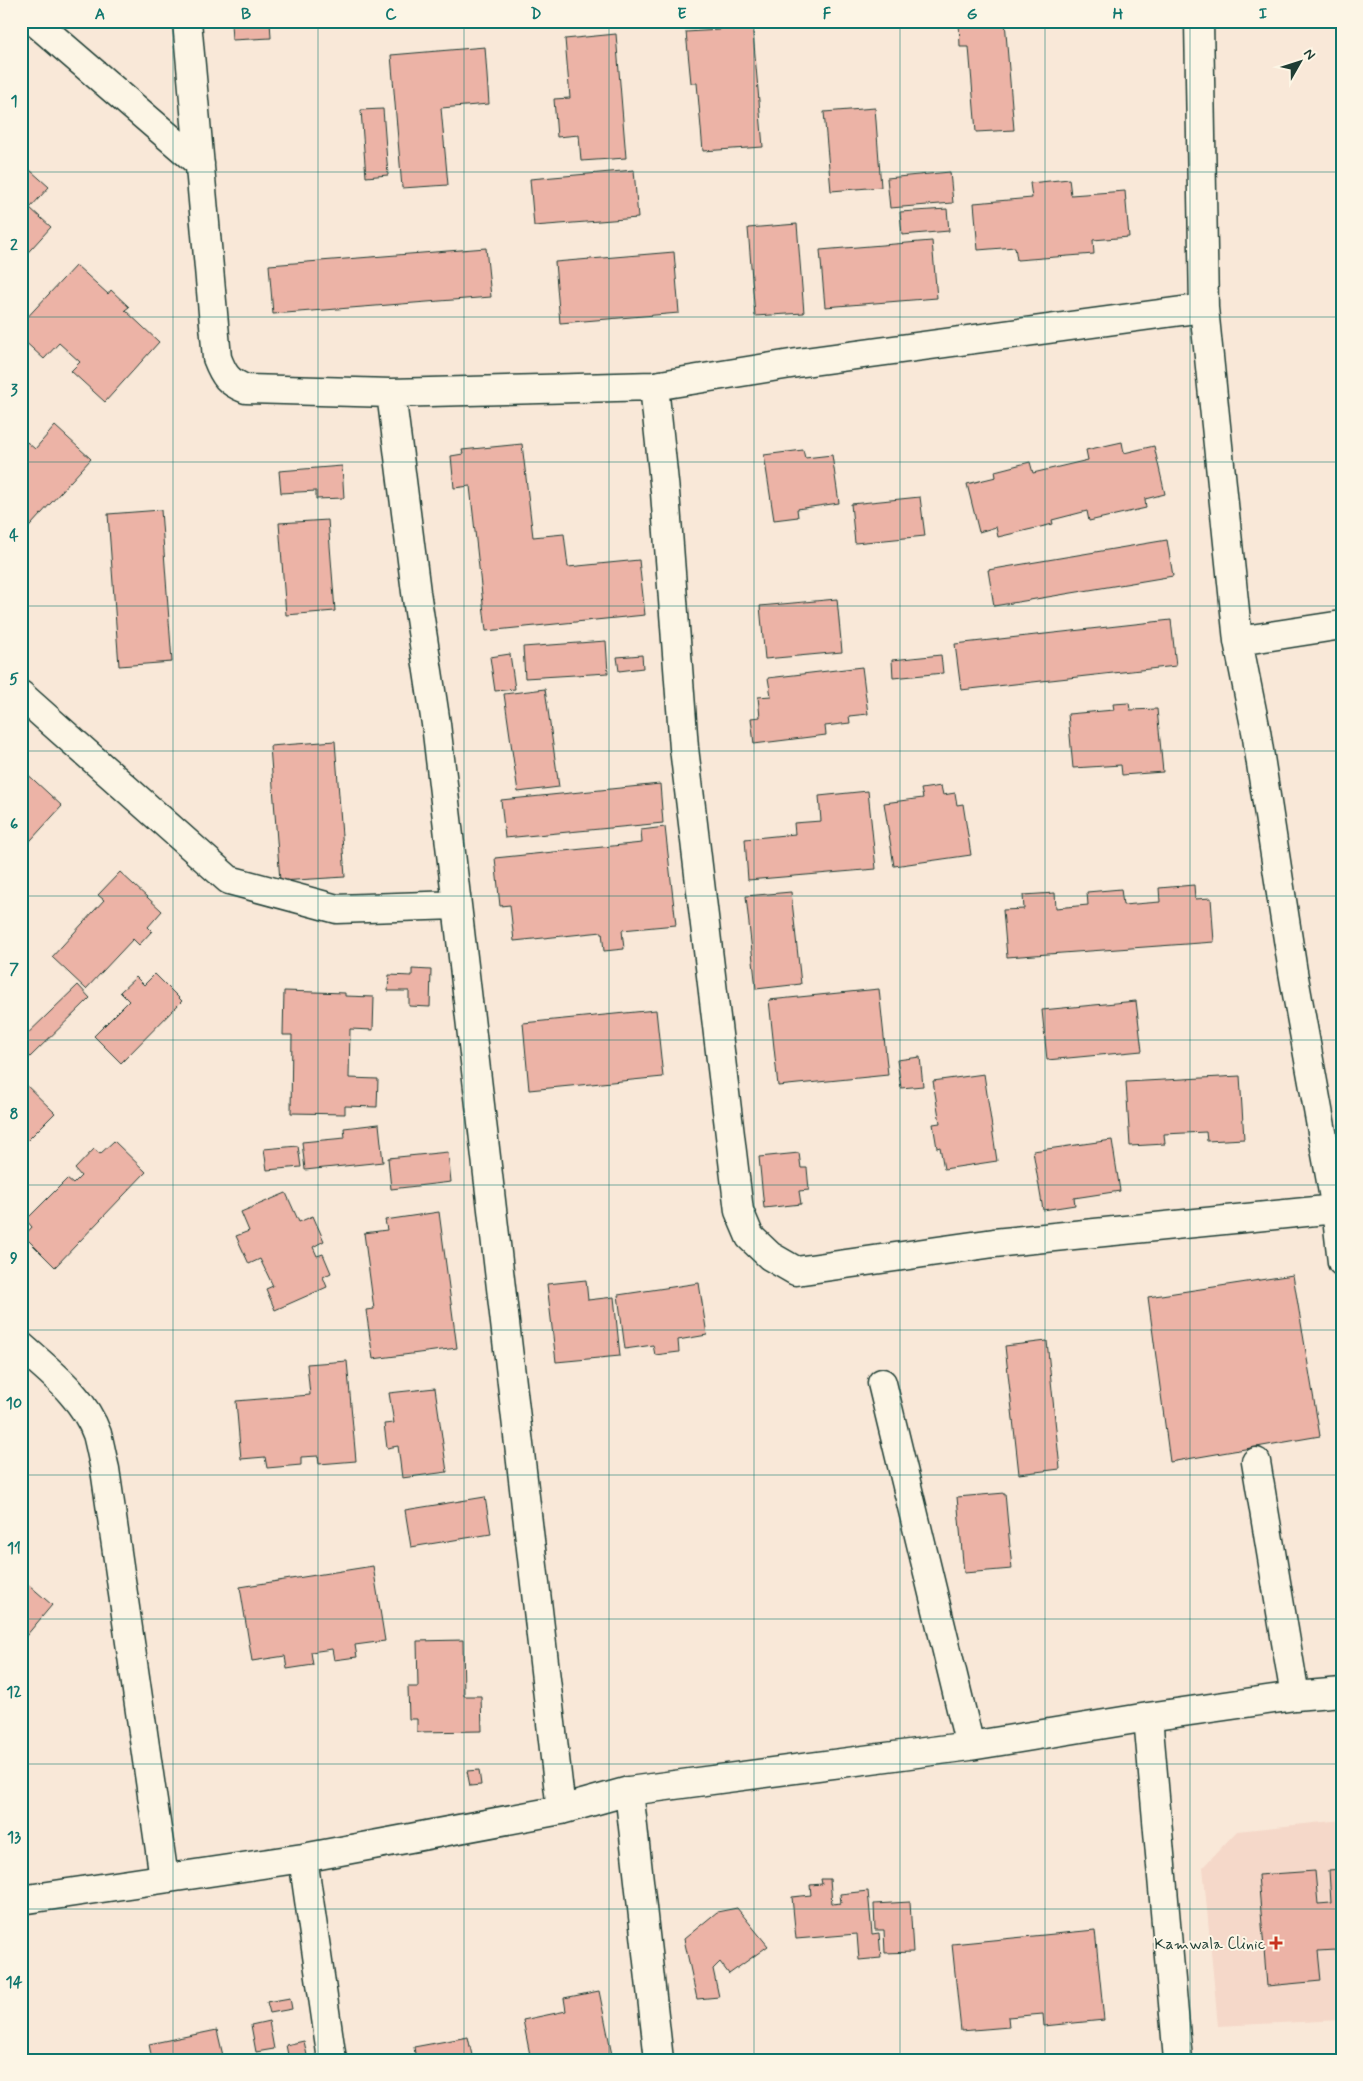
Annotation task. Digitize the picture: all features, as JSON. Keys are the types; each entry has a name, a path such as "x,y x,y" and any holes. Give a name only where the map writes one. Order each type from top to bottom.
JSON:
{"street":[{"path":"34,21 200,164"},
{"path":"187,21 217,358 223,373 232,384 246,389 391,393 654,386 797,363 1204,308"},
{"path":"1199,21 1204,308 1238,640 1256,731 1293,972 1336,1209 1342,1262"},
{"path":"654,386 666,492 684,748 739,1211 750,1237 770,1256 796,1271 994,1243 1336,1209"},
{"path":"391,393 416,592 436,724 561,1810"},
{"path":"1238,640 1342,626"},
{"path":"21,696 228,880 337,909 457,905"},
{"path":"21,1346 60,1381 86,1411 97,1434 105,1468 164,1878"},
{"path":"882,1383 970,1746"},
{"path":"1256,1462 1295,1696"},
{"path":"21,1900 303,1858 561,1810 629,1791 970,1746 1148,1717 1295,1696 1342,1692"},
{"path":"1148,1717 1178,2060"},
{"path":"629,1791 659,2060"},
{"path":"303,1858 332,2060"}],"shaded area":[{"name":"Kamwala Clinic","path":"1342,1820 1342,2020 1218,2026 1203,1867 1237,1831"}],"building":[{"path":"224,21 270,21 271,38 232,40 231,23 224,24"},
{"path":"752,21 763,147 703,151 697,83 691,83 686,32 720,30 719,23"},
{"path":"959,21 1005,21 1014,130 976,132 969,47 960,47"},
{"path":"616,34 626,158 581,161 579,135 557,137 554,99 570,98 565,39"},
{"path":"485,47 489,104 441,108 448,185 402,188 391,55"},
{"path":"875,108 881,187 831,191 824,112"},
{"path":"383,109 388,175 366,177 361,110"},
{"path":"21,162 49,187 30,208 51,227 21,260"},
{"path":"634,170 638,218 534,226 530,179"},
{"path":"950,172 953,203 890,208 887,178"},
{"path":"1069,179 1071,195 1125,191 1129,237 1093,240 1094,254 1017,260 1015,247 978,250 974,203 1032,198 1030,183"},
{"path":"947,209 949,231 902,235 900,212"},
{"path":"797,224 804,313 755,316 748,228"},
{"path":"932,241 937,298 825,307 820,250"},
{"path":"486,248 491,297 273,314 269,265"},
{"path":"674,252 679,313 560,323 555,262"},
{"path":"76,265 108,294 111,290 129,307 125,310 159,342 105,402 71,371 80,362 59,343 44,359 21,338 21,324"},
{"path":"55,426 91,459 21,536 21,449 27,442 35,449"},
{"path":"1122,442 1124,453 1154,446 1165,494 1145,499 1146,508 1089,521 1087,511 1052,520 1053,524 998,537 996,527 979,532 967,484 996,477 995,471 1030,462 1033,473 1088,460 1086,450"},
{"path":"522,444 533,537 564,534 568,567 639,560 645,615 486,631 470,486 454,488 451,456 463,454 462,450"},
{"path":"803,450 805,458 832,455 839,503 797,509 798,517 774,520 764,455"},
{"path":"342,466 344,498 316,499 316,491 281,493 279,471"},
{"path":"920,497 925,536 855,543 851,504"},
{"path":"161,510 172,662 119,666 108,514"},
{"path":"328,520 335,611 286,615 279,523"},
{"path":"1167,540 1173,576 994,606 988,570"},
{"path":"837,599 842,652 765,659 760,606"},
{"path":"1171,620 1176,666 961,690 955,644"},
{"path":"606,641 608,673 525,678 523,647"},
{"path":"510,654 515,689 495,691 490,657"},
{"path":"642,655 643,668 619,671 617,657"},
{"path":"941,655 943,673 893,678 892,660"},
{"path":"862,667 868,714 849,716 850,723 825,726 826,735 754,744 751,718 760,717 758,697 771,696 768,678"},
{"path":"545,689 559,787 518,792 504,694"},
{"path":"1129,703 1130,710 1157,709 1163,772 1122,775 1121,765 1073,768 1068,714 1114,710 1113,704"},
{"path":"335,741 345,877 280,881 270,746"},
{"path":"21,770 62,806 21,851"},
{"path":"660,784 663,823 505,838 501,800"},
{"path":"941,786 943,795 955,793 957,805 963,804 971,855 894,866 884,803 923,798 921,789"},
{"path":"868,791 876,869 748,880 745,839 795,834 794,823 821,821 819,796"},
{"path":"665,827 676,925 622,930 624,949 604,951 602,932 514,941 510,905 500,906 495,858 642,843 641,830"},
{"path":"120,872 162,911 148,927 152,931 139,945 133,939 86,989 52,957 104,900 98,895"},
{"path":"1194,885 1195,899 1211,898 1214,942 1007,957 1003,910 1024,909 1023,895 1055,893 1056,908 1088,905 1087,892 1121,889 1123,905 1160,902 1159,888"},
{"path":"791,892 801,984 756,989 746,896"},
{"path":"412,969 431,970 430,1007 409,1006 409,991 388,991 389,975 412,976"},
{"path":"155,974 182,1001 121,1063 94,1036 129,1001 120,992 136,977 144,985"},
{"path":"78,985 90,998 29,1058 21,1050 21,1040"},
{"path":"879,989 888,1075 778,1086 769,1000"},
{"path":"284,991 345,993 345,996 374,997 373,1030 350,1029 349,1078 378,1079 377,1107 345,1106 345,1114 291,1113 292,1035 283,1035"},
{"path":"1136,1001 1142,1051 1047,1060 1042,1010"},
{"path":"656,1010 663,1077 529,1090 523,1023"},
{"path":"920,1057 923,1086 901,1088 897,1060"},
{"path":"984,1074 997,1161 944,1169 940,1147 937,1148 933,1124 940,1123 933,1081"},
{"path":"1240,1076 1244,1139 1207,1141 1206,1132 1164,1134 1165,1144 1130,1146 1126,1082"},
{"path":"21,1080 55,1113 21,1147"},
{"path":"379,1124 383,1162 305,1170 302,1142 345,1138 344,1128"},
{"path":"1112,1140 1120,1191 1074,1198 1075,1205 1043,1210 1033,1151"},
{"path":"114,1141 146,1172 55,1267 24,1236 32,1227 26,1220 67,1179 73,1184 81,1176 75,1169 94,1149 100,1154"},
{"path":"298,1146 301,1167 267,1170 264,1149"},
{"path":"448,1152 451,1182 391,1189 388,1158"},
{"path":"799,1153 801,1168 807,1168 809,1190 799,1191 801,1204 764,1208 759,1157"},
{"path":"286,1193 299,1222 313,1216 324,1241 313,1247 317,1256 323,1254 331,1273 323,1277 327,1287 275,1310 266,1289 273,1286 260,1259 249,1264 236,1236 249,1231 241,1212"},
{"path":"439,1212 457,1348 373,1359 366,1310 374,1309 364,1233 387,1230 385,1220"},
{"path":"1293,1275 1320,1436 1170,1462 1148,1297"},
{"path":"586,1280 588,1300 614,1297 620,1356 556,1362 547,1284"},
{"path":"699,1283 707,1335 678,1340 679,1352 655,1355 653,1345 625,1349 618,1295"},
{"path":"1047,1341 1060,1469 1019,1474 1005,1346"},
{"path":"347,1361 356,1461 319,1464 318,1456 301,1457 301,1465 267,1468 265,1457 241,1459 236,1401 310,1395 307,1364"},
{"path":"435,1388 447,1472 402,1478 398,1446 387,1448 384,1424 394,1423 389,1393"},
{"path":"1005,1493 1012,1569 964,1573 957,1497"},
{"path":"485,1497 491,1534 411,1547 405,1510"},
{"path":"373,1566 385,1641 355,1645 357,1657 334,1660 332,1649 311,1652 313,1665 287,1669 285,1656 252,1661 240,1587"},
{"path":"21,1578 52,1605 21,1642"},
{"path":"463,1640 464,1696 481,1696 482,1731 417,1732 417,1719 409,1719 408,1687 418,1687 417,1641"},
{"path":"479,1770 481,1785 470,1786 467,1771"},
{"path":"1342,1869 1342,1981 1338,1982 1335,1950 1318,1951 1321,1981 1267,1986 1258,1875 1315,1871 1318,1904 1331,1903 1329,1870"},
{"path":"821,1879 830,1879 832,1904 841,1903 840,1894 868,1891 872,1934 879,1933 881,1958 859,1960 857,1934 796,1939 792,1897 811,1895 810,1885 822,1884"},
{"path":"910,1902 913,1952 885,1953 884,1930 875,1930 874,1904"},
{"path":"737,1908 768,1946 729,1974 720,1962 713,1969 719,1997 697,1999 684,1939 717,1912"},
{"path":"1095,1930 1104,2020 1044,2026 1043,2014 1008,2017 1009,2027 961,2031 952,1944"},
{"path":"599,1991 612,2055 590,2060 531,2060 523,2020 566,2011 564,1998"},
{"path":"290,1998 292,2009 270,2013 267,2002"},
{"path":"269,2021 274,2049 256,2052 251,2025"},
{"path":"217,2030 224,2060 152,2060 149,2044"},
{"path":"468,2037 473,2060 416,2060 414,2047"},
{"path":"304,2041 308,2060 289,2060 286,2045"}],"place":[{"name":"Kamwala Clinic","path":"1276,1943"}]}
